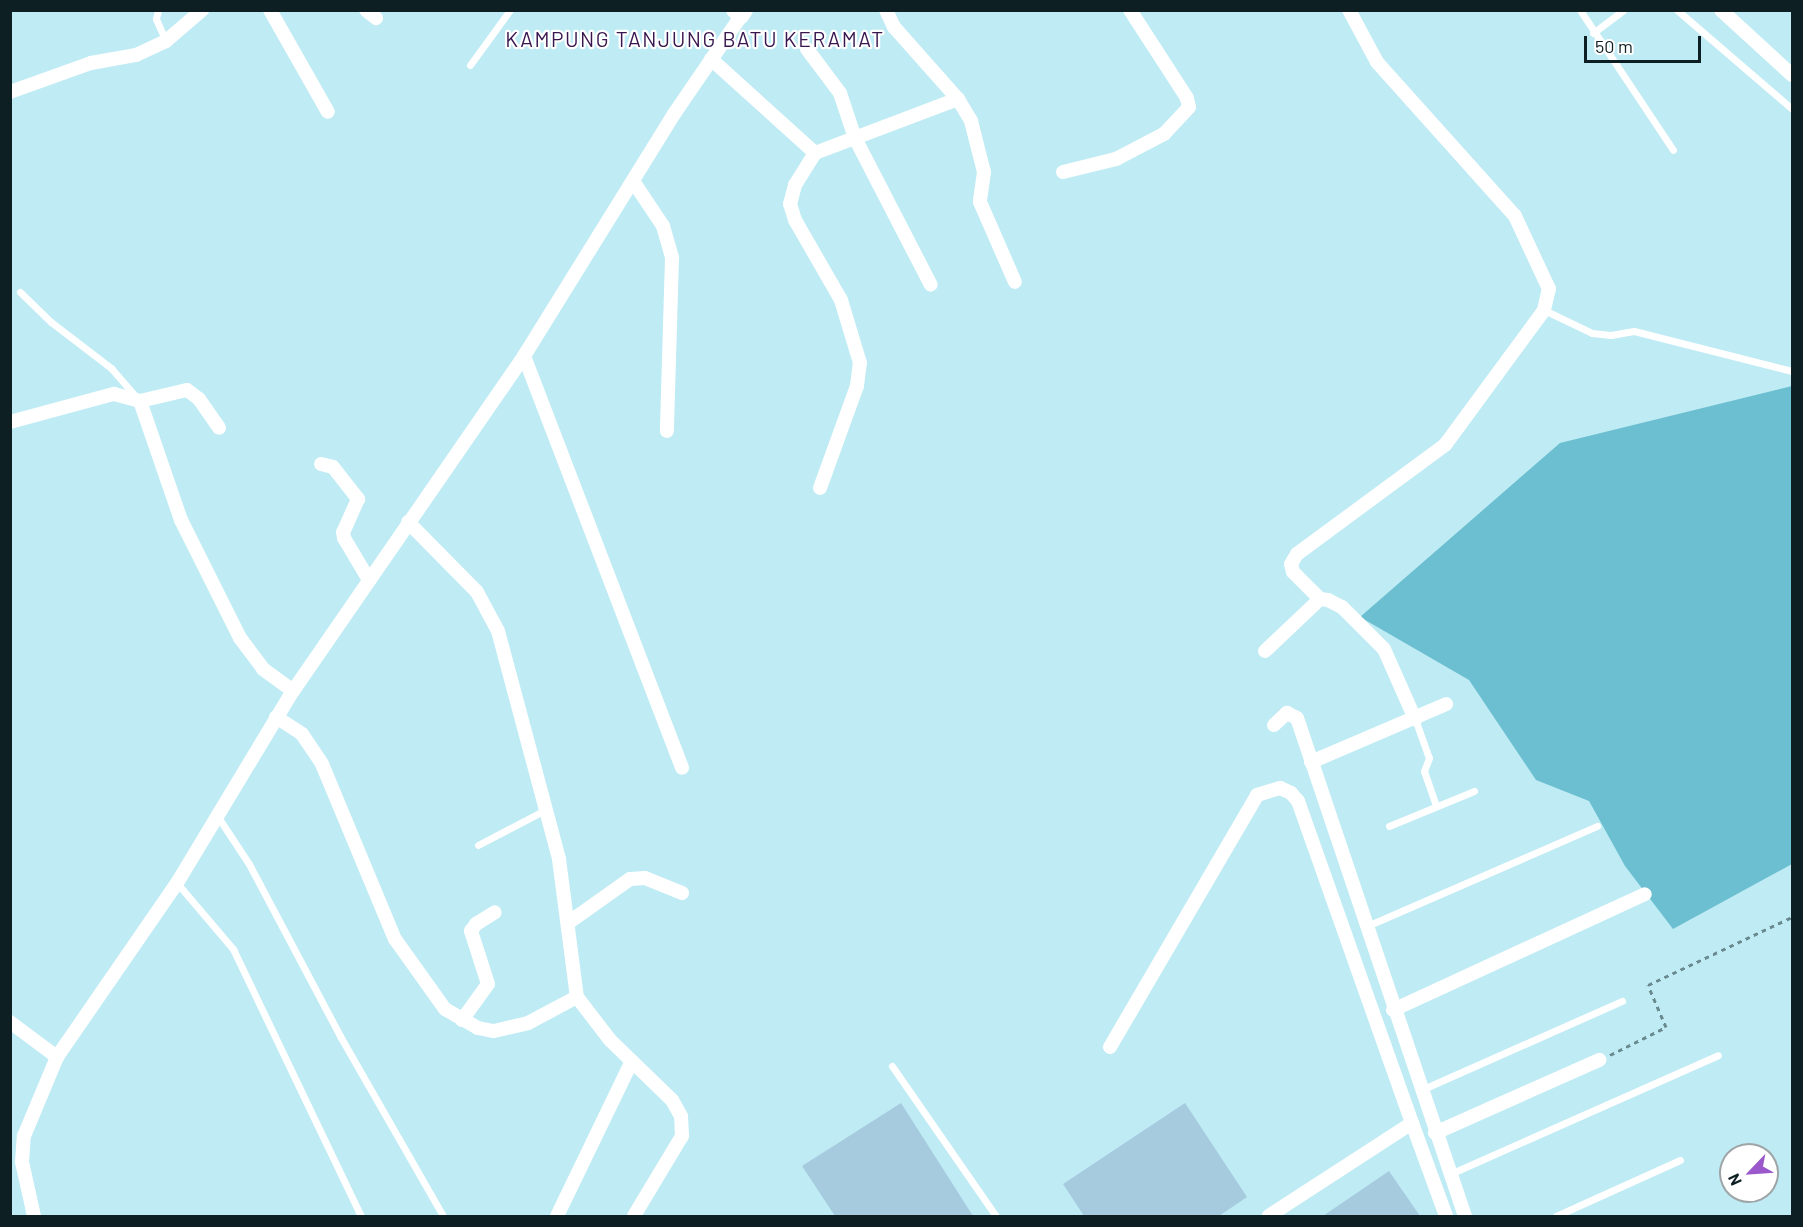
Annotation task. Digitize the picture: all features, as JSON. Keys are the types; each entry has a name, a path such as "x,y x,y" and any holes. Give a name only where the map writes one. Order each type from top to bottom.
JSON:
{"street":[{"path":"10,93 91,63 136,55 166,41 202,10"},
{"path":"270,10 327,112"},
{"path":"886,10 920,60 958,99 971,121 984,172 980,202 1015,282"},
{"path":"1063,172 1116,159 1164,134 1189,107 1187,98 1130,10"},
{"path":"1349,10 1377,62 1515,216 1549,289 1544,310 1444,446 1297,554 1291,564 1293,572 1320,599 1342,607 1384,649 1414,718"},
{"path":"1721,10 1792,75"},
{"path":"34,1216 22,1162 24,1136 57,1058 177,883 293,691 524,356 740,12"},
{"path":"807,49 840,93 855,138 931,285"},
{"path":"711,59 815,153"},
{"path":"820,488 857,386 860,363 841,300 795,220 790,204 795,185 815,153 958,99"},
{"path":"633,181 663,226 672,258 667,431"},
{"path":"524,356 682,768"},
{"path":"10,422 114,394 140,401 187,390 200,399 219,428"},
{"path":"140,401 181,520 240,638 263,669 293,691"},
{"path":"321,464 333,467 358,499 343,532 369,580"},
{"path":"408,522 477,592 498,631 547,809 568,923 578,997 610,1040 672,1100 681,1116 682,1136 634,1216"},
{"path":"1265,651 1320,599"},
{"path":"1311,762 1446,704"},
{"path":"1274,724 1287,713 1296,718 1464,1216"},
{"path":"276,717 302,734 322,764 394,939 419,978 445,1009 462,1020 494,1031 512,1029 578,997"},
{"path":"1110,1047 1257,795 1280,788 1298,801 1446,1216"},
{"path":"568,923 630,879 645,878 682,893"},
{"path":"1393,1010 1645,894"},
{"path":"462,1020 488,984 471,932 476,924 495,912"},
{"path":"10,1022 57,1058"},
{"path":"1435,1133 1599,1060"},
{"path":"557,1216 632,1061"},
{"path":"1269,1216 1412,1123"}],"lane":[{"path":"158,10 156,19 166,41"},
{"path":"470,65 510,10"},
{"path":"1580,10 1593,33 1673,150"},
{"path":"1593,33 1623,10"},
{"path":"1677,10 1792,109"},
{"path":"20,292 51,322 111,368 140,401"},
{"path":"1544,310 1592,333 1611,335 1634,331 1792,371"},
{"path":"1414,718 1429,758 1424,771 1436,806"},
{"path":"1389,826 1474,791"},
{"path":"478,845 547,809"},
{"path":"218,817 249,864 340,1036 443,1216"},
{"path":"1365,927 1597,826"},
{"path":"177,883 233,949 361,1216"},
{"path":"1421,1090 1622,1001"},
{"path":"1450,1174 1718,1055"},
{"path":"892,1066 996,1216"},
{"path":"1556,1216 1680,1160"}],"path":[{"path":"1599,1060 1666,1027 1648,985 1792,917"}],"shaded area":[{"path":"1792,386 1792,864 1673,929 1625,866 1589,801 1536,780 1469,680 1360,617 1560,443"}],"building":[{"path":"901,1103 973,1216 835,1216 802,1166"},
{"path":"1185,1103 1247,1197 1219,1216 1084,1216 1063,1184"},
{"path":"1389,1171 1420,1216 1323,1216"}],"district":[{"name":"KAMPUNG TANJUNG BATU KERAMAT","path":"695,39"}]}
